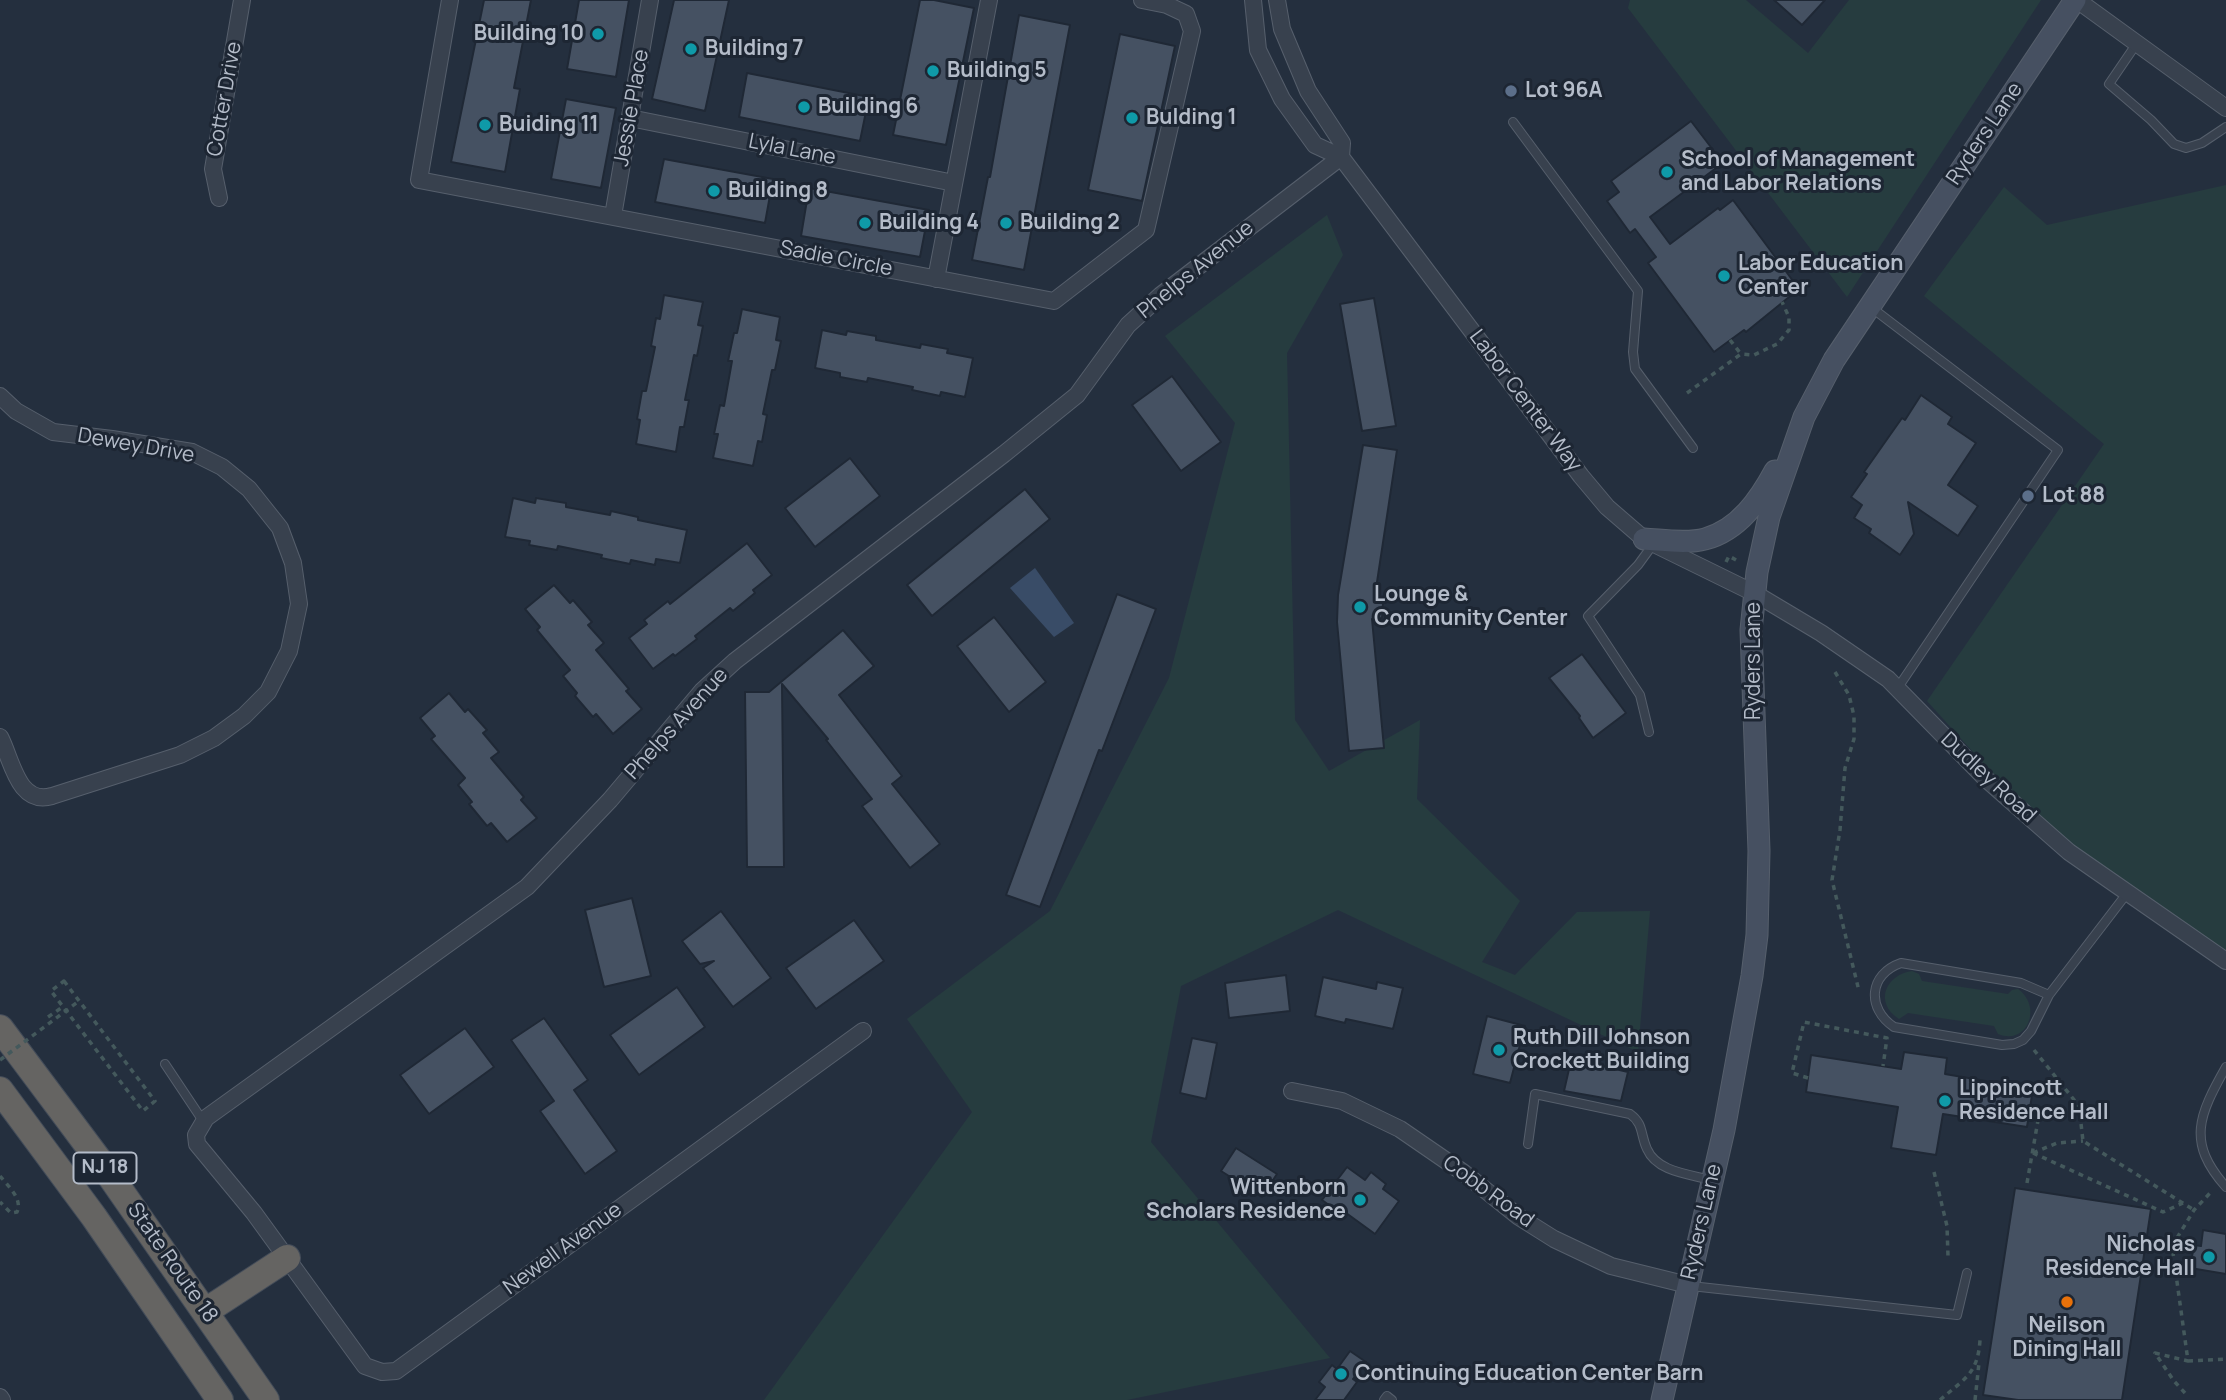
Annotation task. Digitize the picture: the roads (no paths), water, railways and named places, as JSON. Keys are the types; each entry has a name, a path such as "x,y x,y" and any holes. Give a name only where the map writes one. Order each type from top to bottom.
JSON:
{"highway":[{"name":"State Route 18","path":"0,1028 104,1167 266,1400"},
{"name":"State Route 18","path":"0,1090 94,1217 220,1400"},
{"path":"206,1311 287,1258"}],"main road":[{"name":"Ryders Lane","path":"1662,1400 1734,1079 1757,935 1759,850 1751,646 1754,593 1769,517 1804,417 1834,359 2076,0"},
{"path":"1649,541 1706,539 1734,524 1752,508 1804,417"}],"street":[{"name":"Cotter Drive","path":"219,198 213,169 242,0"},
{"name":"Sadie Circle","path":"450,0 419,180 1054,301 1146,230 1192,31 1186,15 1167,5 1142,0"},
{"name":"Jessie Place","path":"613,216 650,0"},
{"path":"936,279 989,0"},
{"path":"1253,0 1258,50 1282,99 1315,145 1341,157 1342,143 1308,91 1282,29 1277,0"},
{"path":"2076,0 2226,108"},
{"name":"Lyla Lane","path":"630,118 954,183"},
{"name":"Labor Center Way","path":"1341,157 1607,507 1649,541 1754,593"},
{"name":"Phelps Avenue","path":"203,1121 527,887 610,800 702,691 735,660 993,463 1077,395 1128,326 1161,295 1341,157"},
{"name":"Dewey Drive","path":"0,396 16,411 53,432 192,452 222,467 249,489 280,528 293,563 299,604 289,651 268,692 244,716 180,755 52,796 33,797 21,784 0,737"},
{"name":"Dudley Road","path":"1754,593 1821,633 1888,679 1986,779 2069,852 2226,961"},
{"name":"Newell Avenue","path":"287,1258 365,1366 382,1372 396,1371 863,1031"},
{"name":"Cobb Road","path":"1292,1091 1342,1101 1400,1129 1465,1173 1519,1217 1566,1244 1611,1266 1688,1285"},
{"path":"203,1121 196,1135 201,1151 254,1213 287,1258"}],"lane":[{"path":"2137,43 2109,84 2174,144 2186,148 2202,143 2226,127"},
{"path":"1513,122 1638,291 1633,352 1635,369 1693,448"},
{"path":"1870,307 2058,450 1897,689"},
{"path":"1649,541 1638,565 1588,616 1640,695 1649,732"},
{"path":"2049,995 2021,983 1901,963 1885,970 1880,976 1874,999 1881,1016 1894,1027 2002,1045 2014,1044 2023,1040 2031,1031 2049,995 2128,892"},
{"path":"166,1064 203,1121"},
{"path":"2223,1184 2201,1150 2200,1123 2226,1067"},
{"path":"1528,1144 1535,1094 1630,1114 1639,1120 1647,1149 1654,1160 1669,1169 1711,1180"},
{"path":"1688,1285 1957,1315 1967,1273"},
{"path":"1384,1400 1387,1396 1392,1400"}],"water":[{"path":"1035,568 1074,623 1054,637 1010,588"}],"place":[{"name":"Building 10","path":"598,34"},
{"name":"Building 7","path":"691,49"},
{"name":"Building 5","path":"933,71"},
{"name":"Lot 96A","path":"1511,91"},
{"name":"Building 6","path":"804,107"},
{"name":"Bulding 1","path":"1132,118"},
{"name":"Buiding 11","path":"485,125"},
{"name":"School of Management and Labor Relations","path":"1667,172"},
{"name":"Building 8","path":"714,191"},
{"name":"Building 4","path":"865,223"},
{"name":"Building 2","path":"1006,223"},
{"name":"Labor Education Center","path":"1724,276"},
{"name":"Lot 88","path":"2028,496"},
{"name":"Lounge & Community Center","path":"1360,607"},
{"name":"Ruth Dill Johnson Crockett Building","path":"1499,1050"},
{"name":"Lippincott Residence Hall","path":"1945,1101"},
{"name":"Wittenborn Scholars Residence","path":"1360,1200"},
{"name":"Nicholas Residence Hall","path":"2209,1257"},
{"name":"Neilson Dining Hall","path":"2067,1302"},
{"name":"Continuing Education Center Barn","path":"1341,1374"}]}
